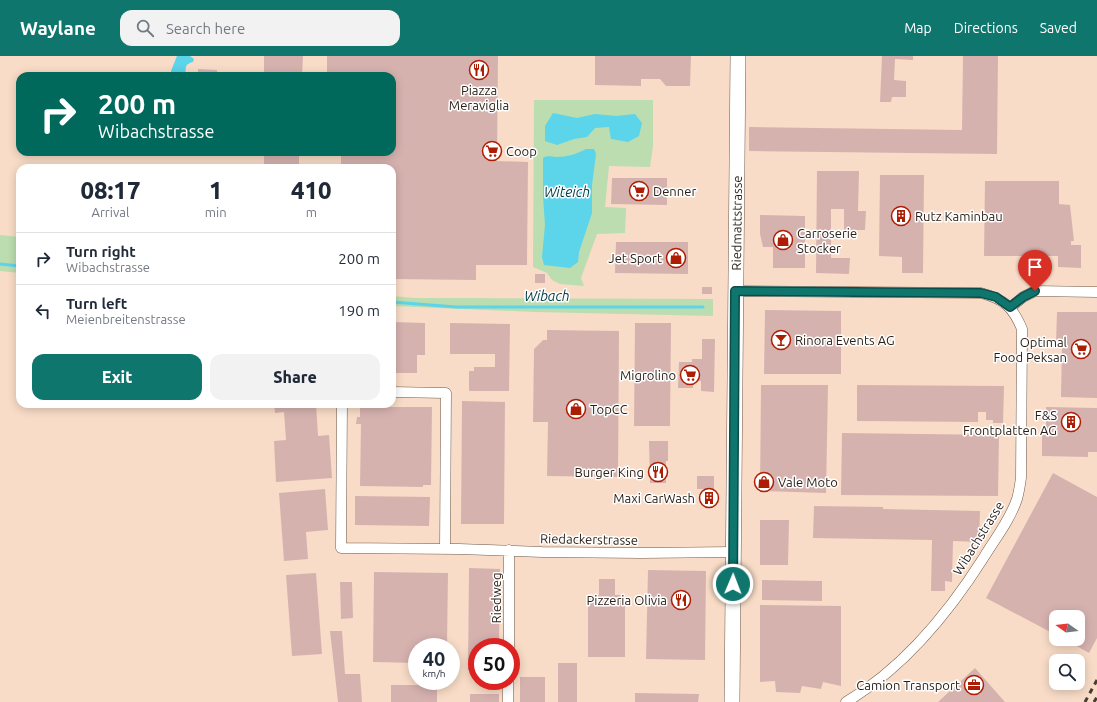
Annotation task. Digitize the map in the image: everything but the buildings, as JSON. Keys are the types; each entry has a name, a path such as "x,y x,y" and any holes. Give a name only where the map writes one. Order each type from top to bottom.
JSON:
{"main road":[{"name":"Riedmattstrasse","path":"732,702 738,56"}],"street":[{"name":"Wibachstrasse","path":"735,291 981,293 996,297 1010,307 1018,319 1022,329 1021,478 1016,500 1008,518 972,576 929,633 898,664 846,702"},
{"path":"1010,307 1023,297 1035,291 1097,292"},
{"path":"396,392 446,393 445,549"},
{"name":"Riedackerstrasse","path":"342,408 341,548 633,553 733,552"},
{"name":"Riedweg","path":"509,550 509,638"},
{"path":"508,690 508,702"}],"green space":[{"path":"534,100 653,100 653,146 650,167 609,166 605,207 626,208 625,233 597,234 581,278 584,286 560,284 552,280 547,273 533,267"},
{"path":"0,235 16,237 16,273 0,271"},
{"path":"396,296 414,298 713,299 713,316 536,312 396,306"}],"water":[{"path":"177,56 190,56 194,59 193,62 187,65 185,72 171,71"},
{"path":"553,113 577,118 595,114 616,116 635,114 642,123 639,136 628,142 611,139 609,127 595,128 587,137 574,139 557,145 545,141 545,126"},
{"name":"Witeich","path":"586,149 594,149 596,154 592,185 592,213 579,252 578,262 570,268 544,265 542,257 545,225 543,158 548,156 568,156"}],"waterway":[{"path":"0,264 16,266"},
{"name":"Wibach","path":"396,302 456,307 703,307"}],"railway":[{"path":"1085,702 1097,680"},
{"path":"1094,702 1097,697"}],"place":[{"name":"Piazza Meraviglia","path":"479,70"},
{"name":"Coop","path":"492,151"},
{"name":"Denner","path":"639,191"},
{"name":"Rutz Kaminbau","path":"901,216"},
{"name":"Carroserie Stocker","path":"783,240"},
{"name":"Jet Sport","path":"676,258"},
{"name":"Rinora Events AG","path":"781,340"},
{"name":"Optimal Food Peksan","path":"1081,349"},
{"name":"Migrolino","path":"690,375"},
{"name":"TopCC","path":"576,409"},
{"name":"F&S Frontplatten AG","path":"1071,422"},
{"name":"Burger King","path":"658,472"},
{"name":"Vale Moto","path":"764,482"},
{"name":"Maxi CarWash","path":"709,498"},
{"name":"Pizzeria Olivia","path":"681,600"},
{"name":"Camion Transport","path":"974,685"}],"route":[{"path":"733,584 735,291 981,293 996,297 1010,307 1023,297 1035,291"}]}
